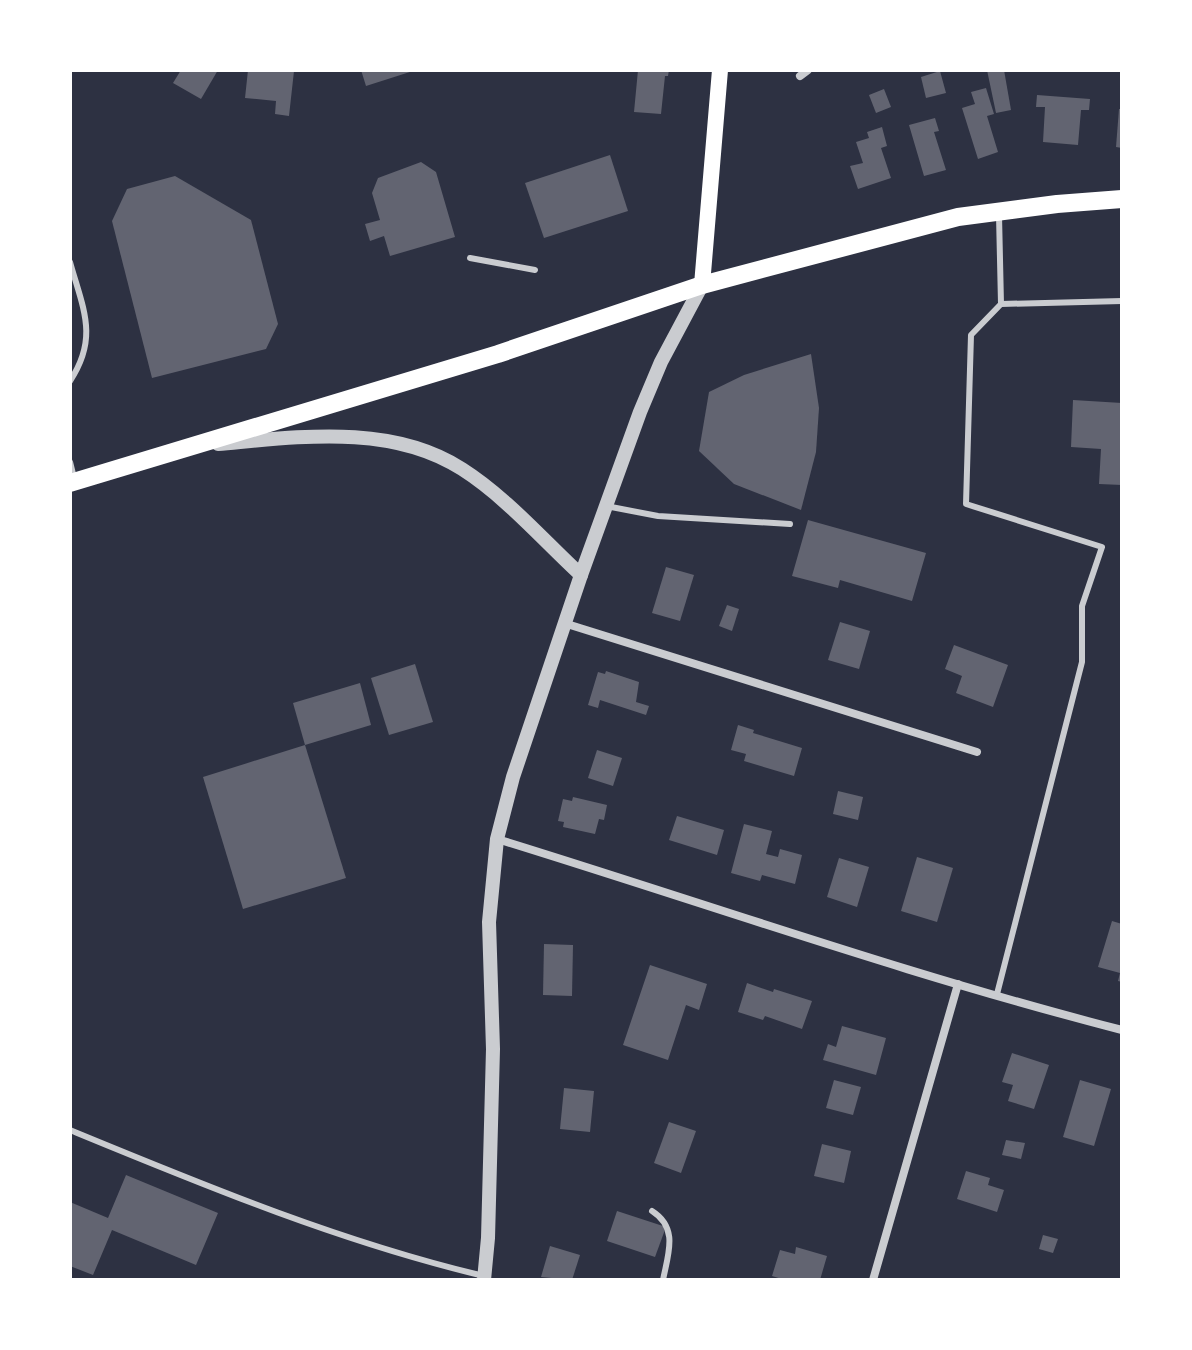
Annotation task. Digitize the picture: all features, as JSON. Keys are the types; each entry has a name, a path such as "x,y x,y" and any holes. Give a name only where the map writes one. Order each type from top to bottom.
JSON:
{"main road":[{"path":"702,285 720,70"},
{"path":"73,483 498,354 702,285 958,217 1122,199"}],"street":[{"path":"484,1278 488,1238 493,1049 489,922 497,839 513,777 606,506 661,362 702,285"},
{"path":"190,446 350,437 388,440 421,449 462,469 501,499 581,575"},
{"path":"567,624 977,752"},
{"path":"497,839 789,933 1122,1030"},
{"path":"873,1280 958,984"}],"lane":[{"path":"999,211 1001,304"},
{"path":"470,258 535,270"},
{"path":"70,262 86,322 87,347 81,365 70,381"},
{"path":"997,994 1082,662 1082,606 1102,547 966,504 971,335 1001,304 1122,301"},
{"path":"70,462 73,483"},
{"path":"606,506 658,516 790,524"},
{"path":"70,1130 269,1212 484,1278"},
{"path":"652,1211 668,1225 670,1237 663,1280"}],"building":[{"path":"181,70 218,70 201,99 173,83"},
{"path":"248,70 294,71 289,116 275,114 276,101 245,98"},
{"path":"361,70 412,70 413,71 366,86"},
{"path":"638,70 669,70 668,76 665,76 661,114 634,112"},
{"path":"987,70 1004,70 1011,110 996,113"},
{"path":"940,71 946,93 926,98 921,77"},
{"path":"986,88 994,114 987,116 998,152 978,159 962,108 975,104 971,92"},
{"path":"884,89 891,107 876,113 869,95"},
{"path":"1037,95 1090,99 1089,110 1081,110 1078,145 1043,142 1045,107 1036,107"},
{"path":"1119,109 1122,109 1122,148 1116,147"},
{"path":"935,118 939,131 934,132 946,170 924,176 909,125"},
{"path":"882,127 887,146 881,148 891,178 858,189 850,166 863,163 856,142 869,138 867,132"},
{"path":"610,155 628,211 544,238 525,183"},
{"path":"421,162 436,172 455,237 390,256 384,236 370,241 365,224 380,220 372,193 378,178"},
{"path":"175,176 251,220 278,324 266,349 152,378 112,221 127,189"},
{"path":"811,354 819,408 816,452 801,510 734,484 699,451 709,392 744,375"},
{"path":"1073,400 1122,403 1122,485 1099,484 1101,449 1071,447"},
{"path":"808,520 926,553 912,601 840,580 838,588 792,576"},
{"path":"666,567 694,575 680,621 652,613"},
{"path":"727,605 739,609 732,631 719,626"},
{"path":"840,622 870,631 859,669 828,660"},
{"path":"954,645 1008,665 993,707 956,693 962,676 945,669"},
{"path":"415,664 433,722 389,735 371,678"},
{"path":"606,671 639,682 636,702 649,706 646,715 600,700 598,708 588,705 598,672 605,674"},
{"path":"360,683 371,725 305,745 293,703"},
{"path":"738,725 754,730 753,733 802,748 794,776 744,761 746,754 731,750"},
{"path":"305,745 346,878 243,909 203,777"},
{"path":"597,750 622,758 613,786 588,778"},
{"path":"838,791 863,797 858,820 833,814"},
{"path":"573,797 607,805 604,820 599,819 595,834 563,827 564,822 558,821 563,799 572,801"},
{"path":"677,816 724,830 717,855 669,840"},
{"path":"744,824 772,831 766,854 778,857 780,849 802,855 795,884 762,875 760,881 731,873"},
{"path":"917,857 953,868 937,922 901,911"},
{"path":"839,858 869,867 857,907 827,897"},
{"path":"1112,921 1122,924 1122,982 1118,981 1120,973 1098,967"},
{"path":"544,944 573,945 572,996 543,995"},
{"path":"650,965 707,984 699,1010 686,1005 668,1060 623,1045"},
{"path":"747,983 812,1001 802,1029 765,1016 763,1020 738,1012"},
{"path":"842,1026 886,1038 876,1075 823,1060 828,1044 836,1047"},
{"path":"1012,1053 1049,1065 1034,1109 1008,1101 1013,1085 1002,1082"},
{"path":"834,1080 861,1087 853,1115 826,1108"},
{"path":"1080,1080 1111,1089 1094,1146 1063,1137"},
{"path":"564,1088 594,1091 590,1132 560,1129"},
{"path":"669,1122 696,1131 681,1173 654,1163"},
{"path":"1006,1140 1025,1143 1021,1159 1002,1155"},
{"path":"822,1144 851,1151 844,1183 814,1176"},
{"path":"966,1171 990,1178 988,1185 1004,1190 997,1212 957,1199"},
{"path":"126,1175 218,1213 196,1265 112,1230 93,1275 70,1266 70,1202 108,1218"},
{"path":"617,1211 666,1227 655,1257 607,1241"},
{"path":"1043,1235 1058,1239 1053,1253 1039,1249"},
{"path":"550,1246 580,1255 572,1280 541,1277"},
{"path":"796,1247 827,1256 820,1280 785,1280 772,1276 780,1250 795,1254"}]}
